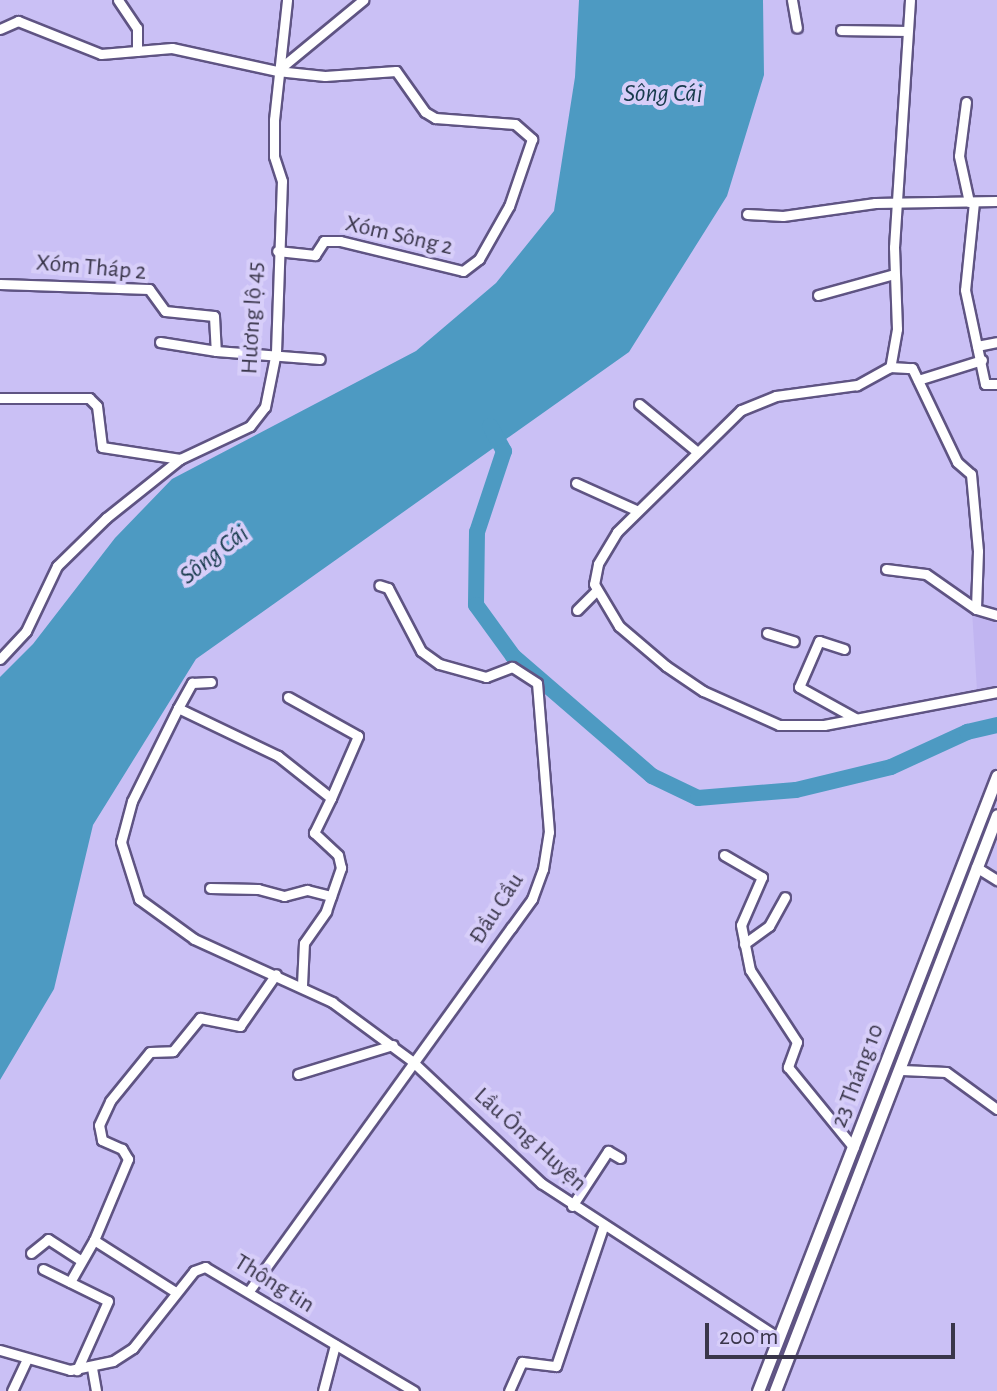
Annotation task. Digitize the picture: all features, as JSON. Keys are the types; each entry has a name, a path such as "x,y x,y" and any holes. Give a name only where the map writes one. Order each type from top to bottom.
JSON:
{"main road":[{"name":"23 Tháng 10","path":"758,1391 997,776"},
{"name":"23 Tháng 10","path":"775,1391 902,1070 997,815"},
{"path":"886,1064 902,1070"}],"street":[{"path":"118,0 137,28 137,51"},
{"name":"Hương lộ 45","path":"0,659 26,631 57,566 180,459 257,420 268,400 276,352 277,251 282,181 274,156 277,71 287,0"},
{"path":"0,29 18,21 81,49 101,54 189,50 277,71 363,0"},
{"path":"792,0 797,28"},
{"path":"890,367 897,329 894,274 896,202 905,31 910,0"},
{"path":"841,30 905,31"},
{"name":"Xóm Sông 2","path":"277,71 325,76 396,71 425,112 435,118 515,124 532,139 509,206 479,259 463,271 329,240 315,255 277,251"},
{"path":"966,102 959,156 971,202 964,276 985,384 997,384"},
{"path":"747,214 783,216 896,202 997,201"},
{"path":"818,295 894,274"},
{"name":"Xóm Tháp 2","path":"0,284 149,289 165,311 214,316 216,351"},
{"path":"160,342 216,351 276,352 320,359"},
{"path":"977,346 997,342"},
{"path":"918,380 982,360"},
{"path":"577,610 596,591 603,553 636,510 696,451 754,403 857,385 890,367 907,366 918,380 957,462 971,474 978,551 976,609"},
{"path":"0,398 89,398 97,406 102,447 180,459"},
{"path":"639,404 696,451"},
{"path":"576,483 636,510"},
{"path":"886,569 926,574 976,609 997,615"},
{"name":"Đầu Cầu","path":"249,1291 412,1061 532,899 542,878 549,832 537,683 512,667 486,677 439,664 421,651 388,588 379,585"},
{"path":"596,591 623,630 676,673 727,703 790,727 997,692"},
{"path":"767,633 794,641"},
{"path":"844,649 819,641 799,687 855,718"},
{"path":"211,682 192,683 178,708 278,756 331,798"},
{"path":"288,697 358,736 314,833 341,859 331,896 304,943 302,985"},
{"name":"Lầu Ông Huyện","path":"178,708 124,826 121,847 130,879 142,902 194,939 302,985 393,1045 541,1183 603,1227 779,1338"},
{"path":"724,855 762,877 741,917 744,944 750,970 797,1042 789,1069 854,1148"},
{"path":"976,867 997,880"},
{"path":"210,888 258,889 284,896 307,890 331,896"},
{"path":"744,944 769,926 785,897"},
{"path":"70,1282 94,1240 128,1159 98,1135 110,1101 150,1052 173,1051 198,1019 240,1026 276,974"},
{"path":"298,1074 393,1045"},
{"path":"902,1070 946,1072 997,1109"},
{"path":"572,1206 608,1151 620,1158"},
{"path":"509,1391 522,1362 556,1366 603,1227"},
{"path":"31,1253 48,1239 80,1260"},
{"path":"94,1240 174,1291"},
{"name":"Thông tin","path":"0,1350 77,1370 92,1368 126,1354 174,1291 194,1271 205,1267 414,1391"},
{"path":"43,1269 108,1301 77,1370"},
{"path":"323,1391 335,1345"},
{"path":"12,1391 27,1359"},
{"path":"92,1368 96,1391"}],"shaded area":[{"path":"972,611 997,616 997,688 977,691"}],"water":[{"name":"Sông Cái","path":"579,0 763,0 764,75 727,196 629,352 196,659 93,825 54,989 0,1080 0,677 33,644 115,538 172,479 416,351 496,283 554,211 575,77"}],"waterway":[{"path":"490,426 504,451 477,532 476,605 513,656 652,776 698,798 796,790 891,767 967,732 997,725"}]}
